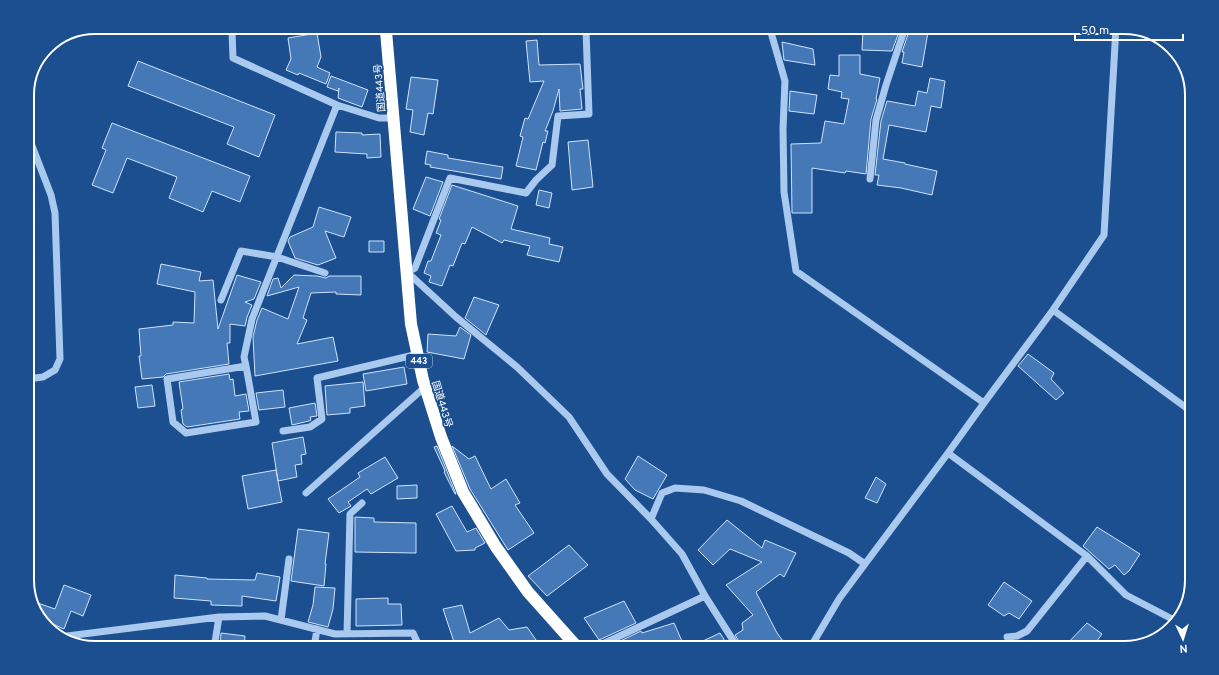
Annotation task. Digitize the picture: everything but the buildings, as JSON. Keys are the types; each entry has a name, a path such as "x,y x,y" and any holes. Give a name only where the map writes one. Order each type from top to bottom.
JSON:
{"highway":[{"name":"国道443号","path":"386,34 411,324 425,387 440,436 463,492 496,547 528,592 572,641"}],"street":[{"path":"232,34 233,58 337,105 380,118 394,118"},
{"path":"586,34 589,114 558,116 552,166 536,180 526,193 450,178 415,268 407,272 456,317 517,367 569,417 607,474 682,554 705,596 734,641"},
{"path":"771,34 785,81 783,129 784,192 796,271 984,403"},
{"path":"870,178 876,120 903,34"},
{"path":"814,641 839,599 1053,310 1104,235 1116,34"},
{"path":"246,366 167,379 173,422 186,433 256,422 246,366 244,357 252,319 337,105"},
{"path":"34,151 51,194 55,213 60,359 56,370 43,377 34,378"},
{"path":"222,300 241,251 277,256 325,273"},
{"path":"1053,310 1185,407"},
{"path":"283,431 310,427 322,419 317,378 418,354"},
{"path":"306,493 425,387"},
{"path":"948,453 1087,556 1126,595 1171,619"},
{"path":"650,519 662,493 675,488 704,490 741,501 849,553 865,564"},
{"path":"347,634 350,514 362,504"},
{"path":"1007,637 1016,636 1027,631 1087,556"},
{"path":"281,620 289,559"},
{"path":"609,641 705,596"},
{"path":"70,636 219,617 265,616 335,634 413,633 417,641"},
{"path":"215,641 219,617"},
{"path":"315,641 317,629"}]}
